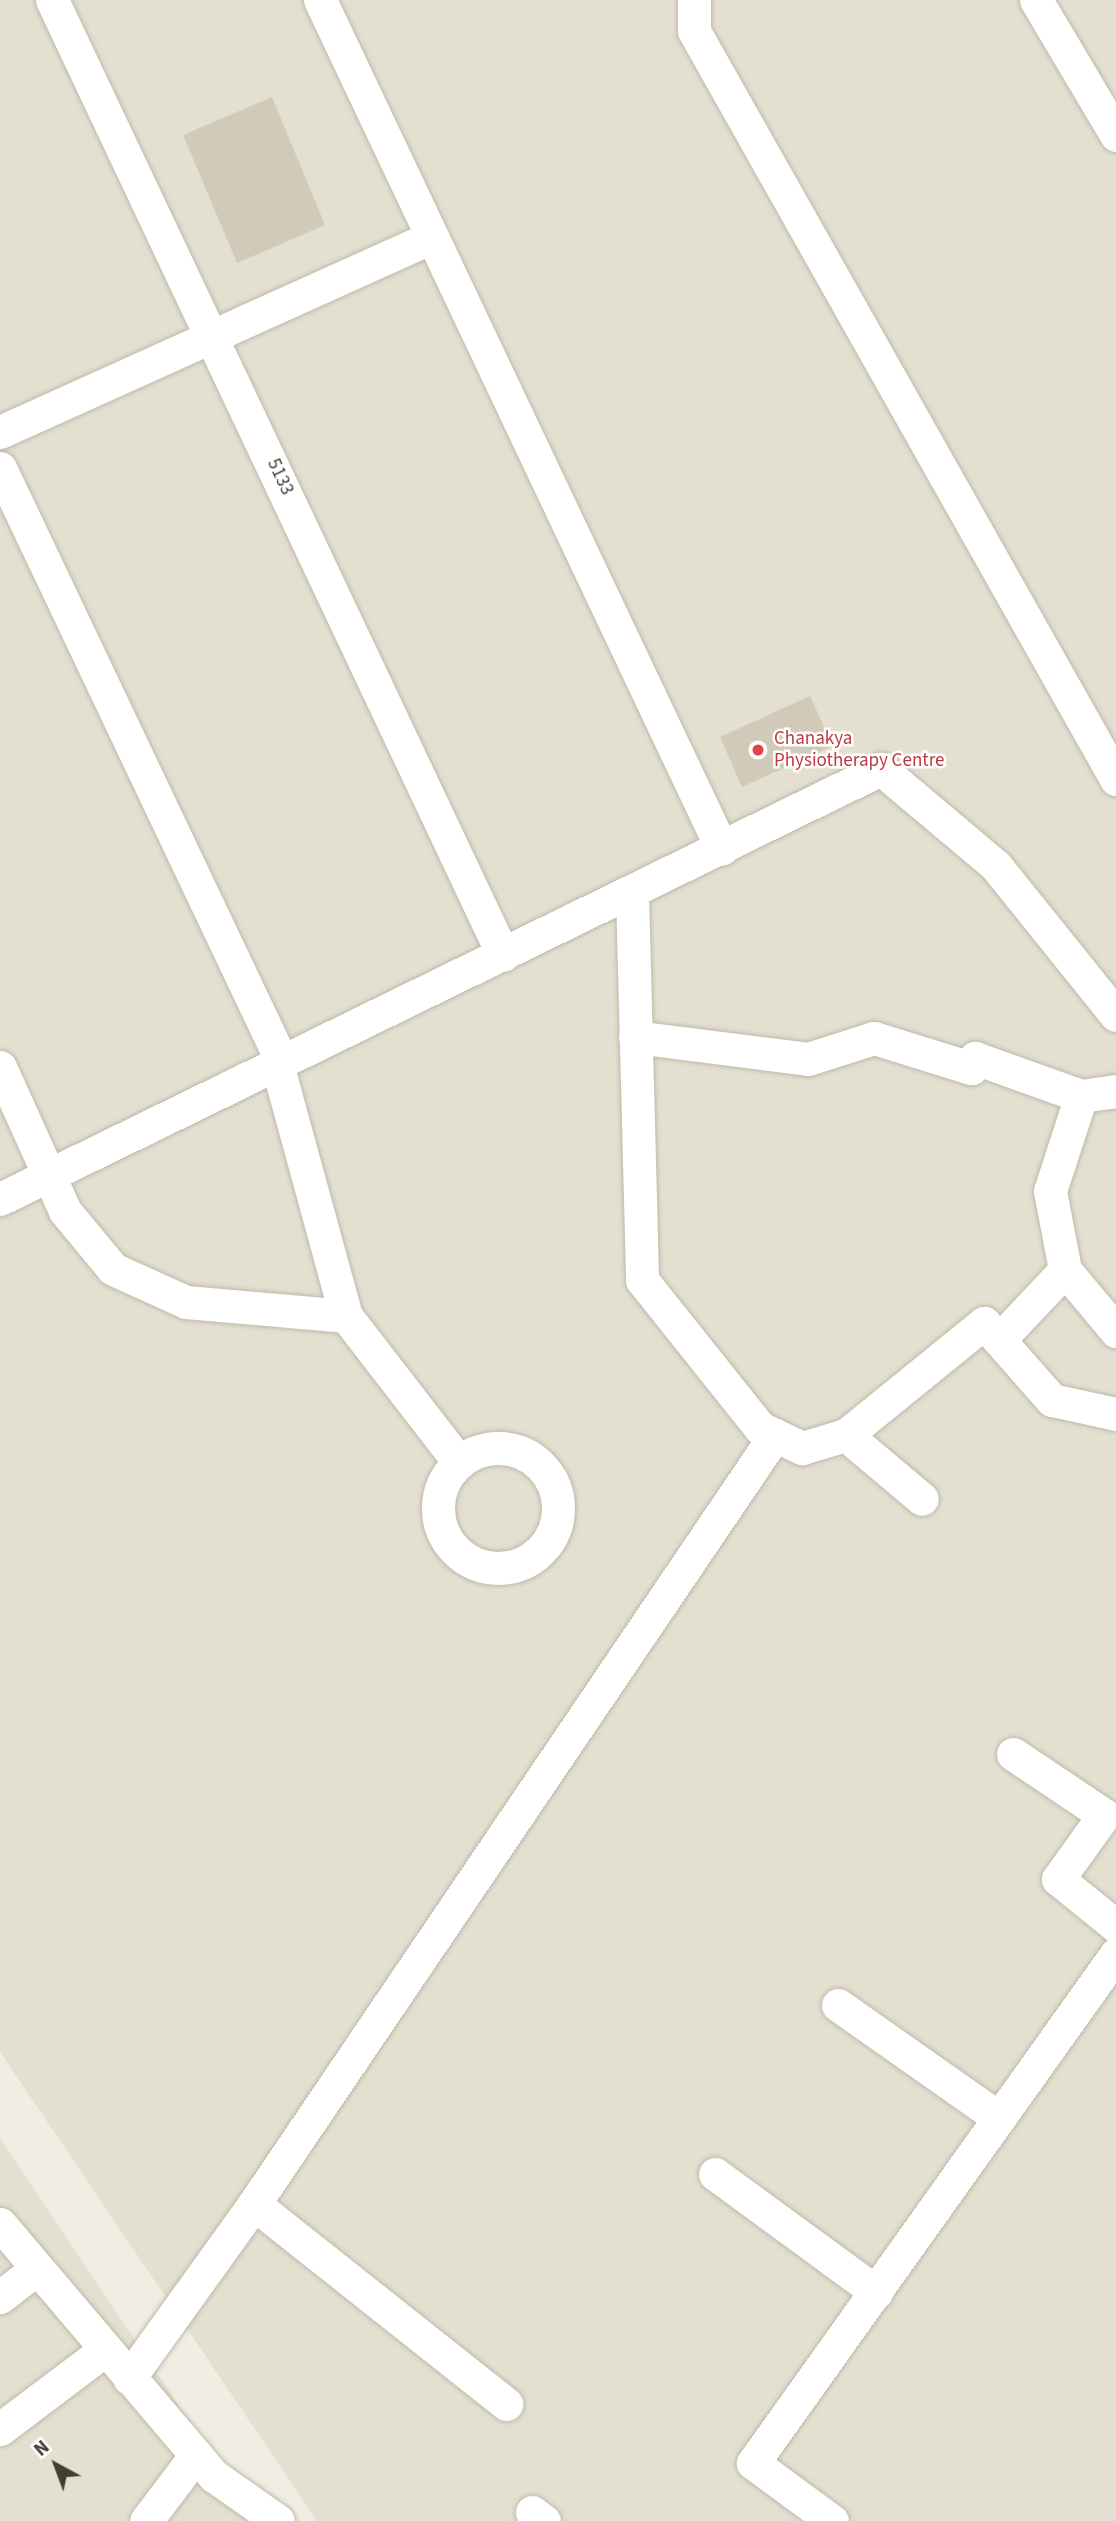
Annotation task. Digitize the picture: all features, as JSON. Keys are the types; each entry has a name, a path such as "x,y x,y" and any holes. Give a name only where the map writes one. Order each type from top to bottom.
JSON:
{"street":[{"name":"5133","path":"52,0 214,337 503,955"},
{"path":"320,0 722,849"},
{"path":"694,0 694,31 1116,779"},
{"path":"1036,0 1116,135"},
{"path":"0,432 432,237"},
{"path":"0,468 279,1063 346,1316 459,1462"},
{"path":"0,1199 632,893 881,769 996,866 1116,1015"},
{"path":"632,893 642,1280 760,1428 802,1448 846,1435 984,1323 1052,1400 1116,1414"},
{"path":"635,1037 808,1059 874,1038 971,1068 975,1058 1081,1096 1116,1091"},
{"path":"0,1067 51,1174 65,1210 113,1269 186,1302 346,1316"},
{"path":"1081,1096 1050,1191 1065,1270 1116,1331"},
{"path":"999,1340 1065,1270"},
{"path":"129,2378 254,2204 775,1435"},
{"path":"846,1435 922,1499"},
{"path":"1013,1754 1104,1815 1058,1879 1116,1926"},
{"path":"832,2521 791,2509 753,2463 1116,1954"},
{"path":"838,2005 999,2118"},
{"path":"715,2174 876,2292"},
{"path":"254,2204 506,2404"},
{"path":"0,2224 35,2270 214,2476 278,2521"},
{"path":"0,2297 35,2270"},
{"path":"0,2429 105,2350"},
{"path":"146,2521 196,2455"}],"shaded area":[{"path":"0,0 1116,0 1116,2521 317,2521 0,2052"},
{"path":"0,2138 256,2521 0,2521"}],"building":[{"path":"272,97 325,225 237,263 183,135"},
{"path":"810,696 833,746 742,787 720,737"}],"place":[{"name":"Chanakya Physiotherapy Centre","path":"758,750"}]}
